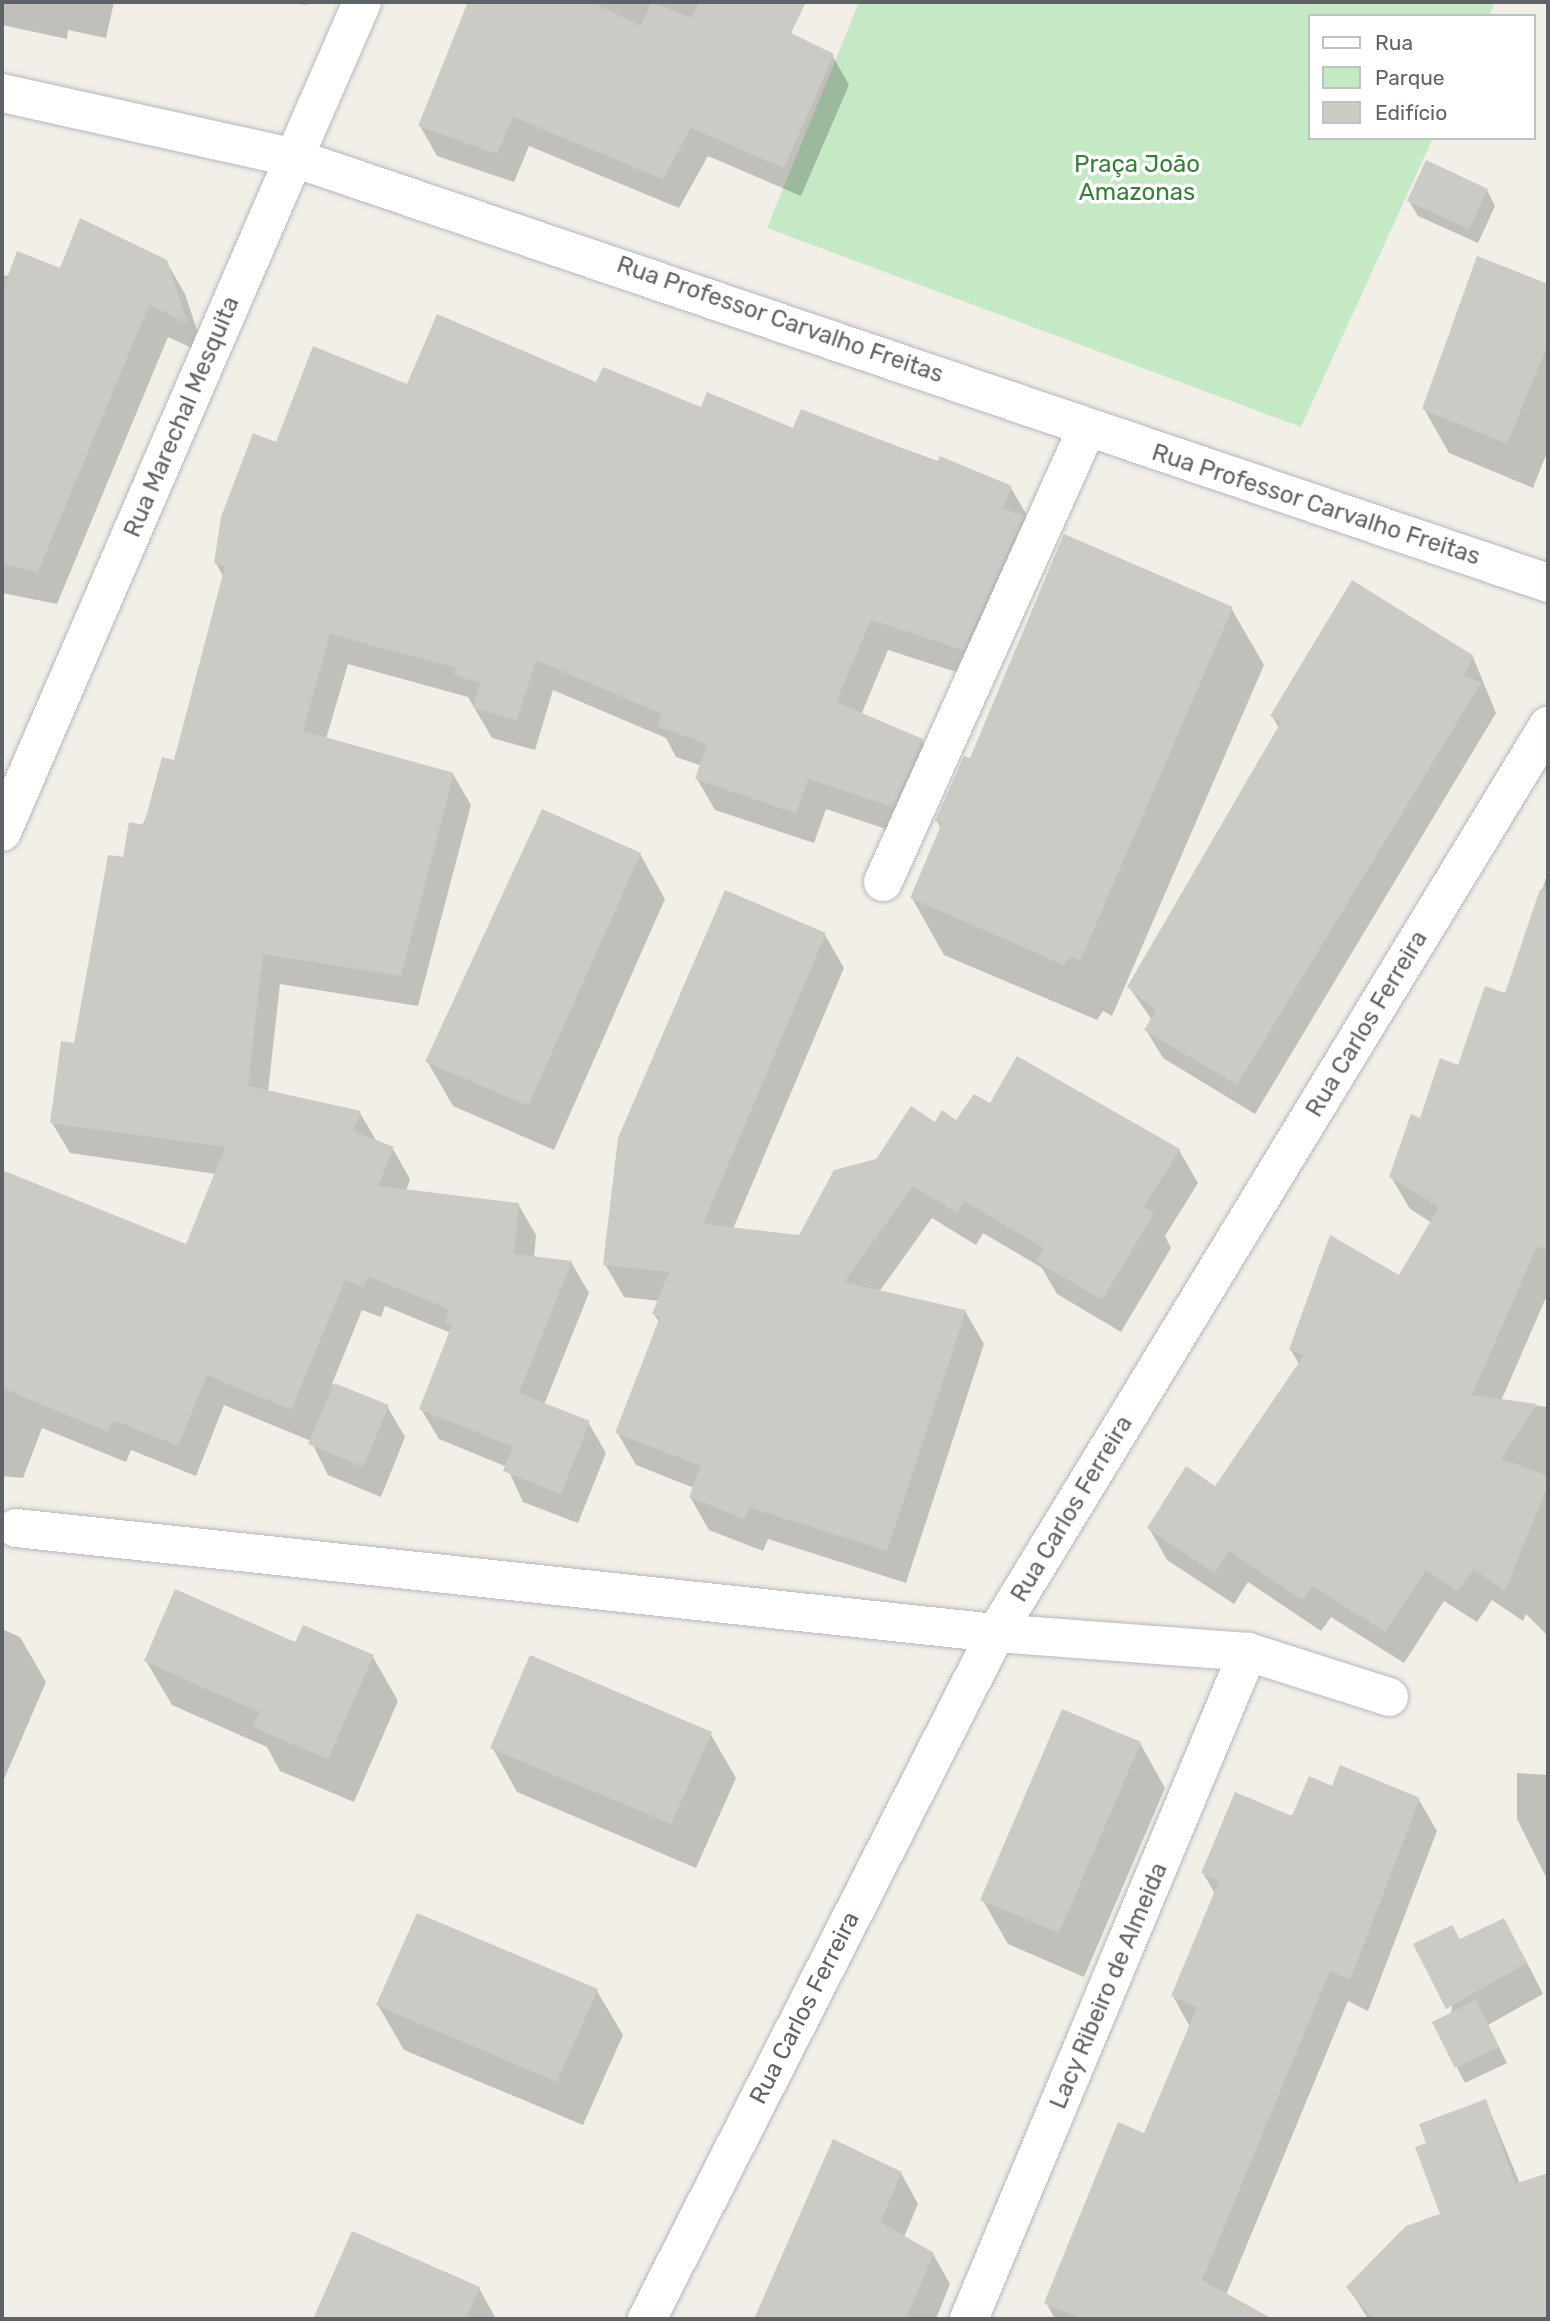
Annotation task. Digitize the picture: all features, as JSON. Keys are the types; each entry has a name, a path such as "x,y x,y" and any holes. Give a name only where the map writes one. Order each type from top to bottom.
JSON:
{"street":[{"name":"Rua Marechal Mesquita","path":"2,832 362,2"},
{"name":"Rua Professor Carvalho Freitas","path":"2,93 294,158 761,311 1087,429 1548,583"},
{"path":"883,882 1087,429"},
{"name":"Rua Carlos Ferreira","path":"647,2319 996,1633 1548,726"},
{"path":"16,1528 996,1633 1248,1652 1389,1697"},
{"name":"Lacy Ribeiro de Almeida","path":"970,2319 1248,1652"}],"green space":[{"name":"Praça João Amazonas","path":"859,2 1495,2 1490,14 1308,14 1308,140 1432,140 1301,427 767,228"}],"building":[{"path":"468,2 592,2 641,26 651,2 692,18 699,2 806,2 791,33 834,54 784,168 691,128 663,179 513,117 497,154 418,126"},
{"path":"1426,160 1488,189 1469,229 1407,201"},
{"path":"80,218 167,260 188,324 149,305 38,572 2,564 2,292 17,251 60,268"},
{"path":"1477,256 1548,284 1548,344 1507,444 1422,409"},
{"path":"437,314 596,382 603,367 701,407 707,392 793,428 801,409 937,462 940,456 1012,486 1003,508 1024,516 963,650 871,620 836,702 923,739 893,807 808,779 796,813 695,779 707,744 657,726 662,714 536,660 517,720 473,708 480,683 454,675 456,668 330,634 303,731 454,773 401,976 263,954 248,1086 361,1111 353,1131 394,1147 378,1186 519,1203 514,1254 572,1261 519,1393 590,1421 561,1494 503,1471 513,1447 419,1409 452,1325 445,1323 450,1310 368,1276 363,1287 345,1280 291,1410 207,1375 178,1446 113,1420 108,1432 2,1388 2,1170 186,1244 225,1147 50,1123 61,1041 74,1043 108,855 123,857 129,822 144,825 162,757 174,760 225,566 214,563 221,517 253,433 276,442 313,346 407,384"},
{"path":"1064,534 1233,607 1080,961 1071,956 1064,965 910,898 942,823 935,821 964,756 970,758"},
{"path":"1352,580 1474,656 1463,675 1481,683 1237,1085 1144,1030 1156,1010 1127,987 1281,722 1270,716"},
{"path":"542,809 641,853 528,1106 425,1062"},
{"path":"1540,889 1548,890 1548,1250 1537,1246 1472,1395 1537,1404 1501,1459 1548,1476 1548,1485 1505,1591 1474,1569 1458,1591 1426,1570 1385,1632 1313,1586 1302,1600 1229,1551 1215,1573 1147,1528 1186,1466 1215,1486 1304,1355 1289,1350 1330,1235 1399,1275 1439,1207 1389,1177 1411,1114 1420,1118 1440,1058 1458,1065 1485,986 1505,993"},
{"path":"725,890 826,933 703,1224 799,1235 834,1170 876,1159 911,1106 935,1122 942,1110 956,1120 974,1094 990,1103 1017,1056 1180,1149 1144,1207 1154,1213 1102,1300 1036,1261 1044,1248 964,1201 957,1213 913,1186 844,1282 966,1310 887,1551 749,1507 744,1519 689,1497 701,1466 615,1433 660,1317 652,1314 669,1272 603,1265 618,1138"},
{"path":"334,1383 389,1405 363,1467 308,1444"},
{"path":"175,1589 295,1642 303,1625 374,1655 328,1759 253,1727 259,1712 144,1661"},
{"path":"530,1655 712,1732 671,1824 490,1748"},
{"path":"1062,1709 1141,1742 1059,1933 980,1900"},
{"path":"1340,1765 1420,1798 1350,1980 1330,1971 1202,2280 1273,2319 1083,2319 1044,2303 1118,2122 1144,2133 1197,2007 1171,1996 1219,1881 1201,1873 1235,1792 1292,1816 1309,1776 1332,1786"},
{"path":"417,1913 598,1989 557,2082 376,2005"},
{"path":"1504,1918 1527,1963 1446,2009 1413,1944 1452,1925 1460,1939"},
{"path":"1476,2000 1499,2047 1455,2068 1432,2022"},
{"path":"1486,2099 1515,2184 1548,2173 1548,2319 1373,2319 1346,2287 1406,2226 1440,2214 1415,2147 1426,2143 1419,2124"},
{"path":"833,2139 902,2172 880,2222 934,2253 906,2319 754,2319"},
{"path":"352,2231 480,2287 466,2319 313,2319"}]}
